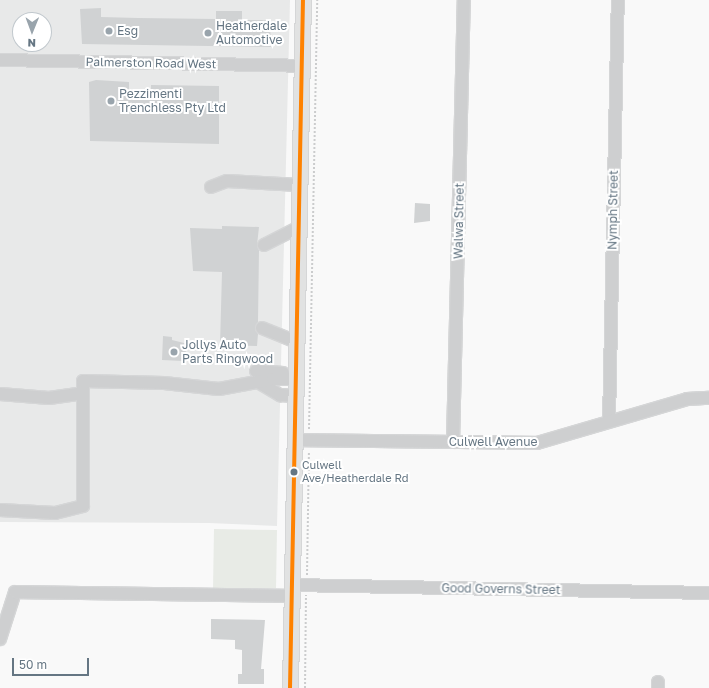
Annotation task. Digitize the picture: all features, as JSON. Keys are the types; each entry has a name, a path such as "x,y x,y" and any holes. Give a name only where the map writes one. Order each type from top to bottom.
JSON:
{"main road":[{"path":"290,688 297,589 302,440 295,396 303,0"}],"street":[{"name":"Walwa Street","path":"453,442 464,0"},
{"name":"Nymph Street","path":"609,421 618,0"},
{"name":"Palmerston Road West","path":"0,60 301,66"},
{"path":"210,187 227,181 299,185"},
{"path":"264,245 298,228"},
{"path":"262,328 296,342"},
{"path":"257,376 280,395 295,396"},
{"path":"0,510 55,513 83,506 83,380 164,383 219,389 257,376 296,377"},
{"path":"0,394 50,398 83,393"},
{"name":"Culwell Avenue","path":"302,440 537,443 687,399 709,398"},
{"name":"Good Governs Street","path":"0,639 15,592 297,589 709,593"}],"path":[{"path":"305,688 297,589 317,0"}],"shaded area":[{"path":"0,0 290,0 277,526 209,523 0,522"},
{"path":"214,529 277,530 276,588 213,589"}],"building":[{"path":"101,8 101,17 138,18 216,19 216,11 242,11 242,20 266,20 270,23 271,47 82,44 80,9"},
{"path":"96,80 129,82 129,89 151,89 151,85 219,86 219,144 90,141 89,82"},
{"path":"415,203 430,204 430,221 414,223"},
{"path":"222,226 259,227 257,245 259,250 258,322 255,329 258,334 257,346 220,345 222,272 193,271 190,228 222,229"},
{"name":"Jollys Auto Parts Ringwood","path":"163,336 172,337 172,340 188,344 183,361 162,360"},
{"path":"211,619 265,620 261,669 264,669 264,684 238,684 238,674 242,674 242,650 235,649 235,640 211,639"}],"transit line":[{"path":"290,688 303,0"}],"place":[{"name":"Esg","path":"109,31"},
{"name":"Heatherdale Automotive","path":"208,33"},
{"name":"Pezzimenti Trenchless Pty Ltd","path":"111,101"},
{"name":"Jollys Auto Parts Ringwood","path":"174,352"},
{"name":"Culwell Ave/Heatherdale Rd","path":"294,472"}]}
